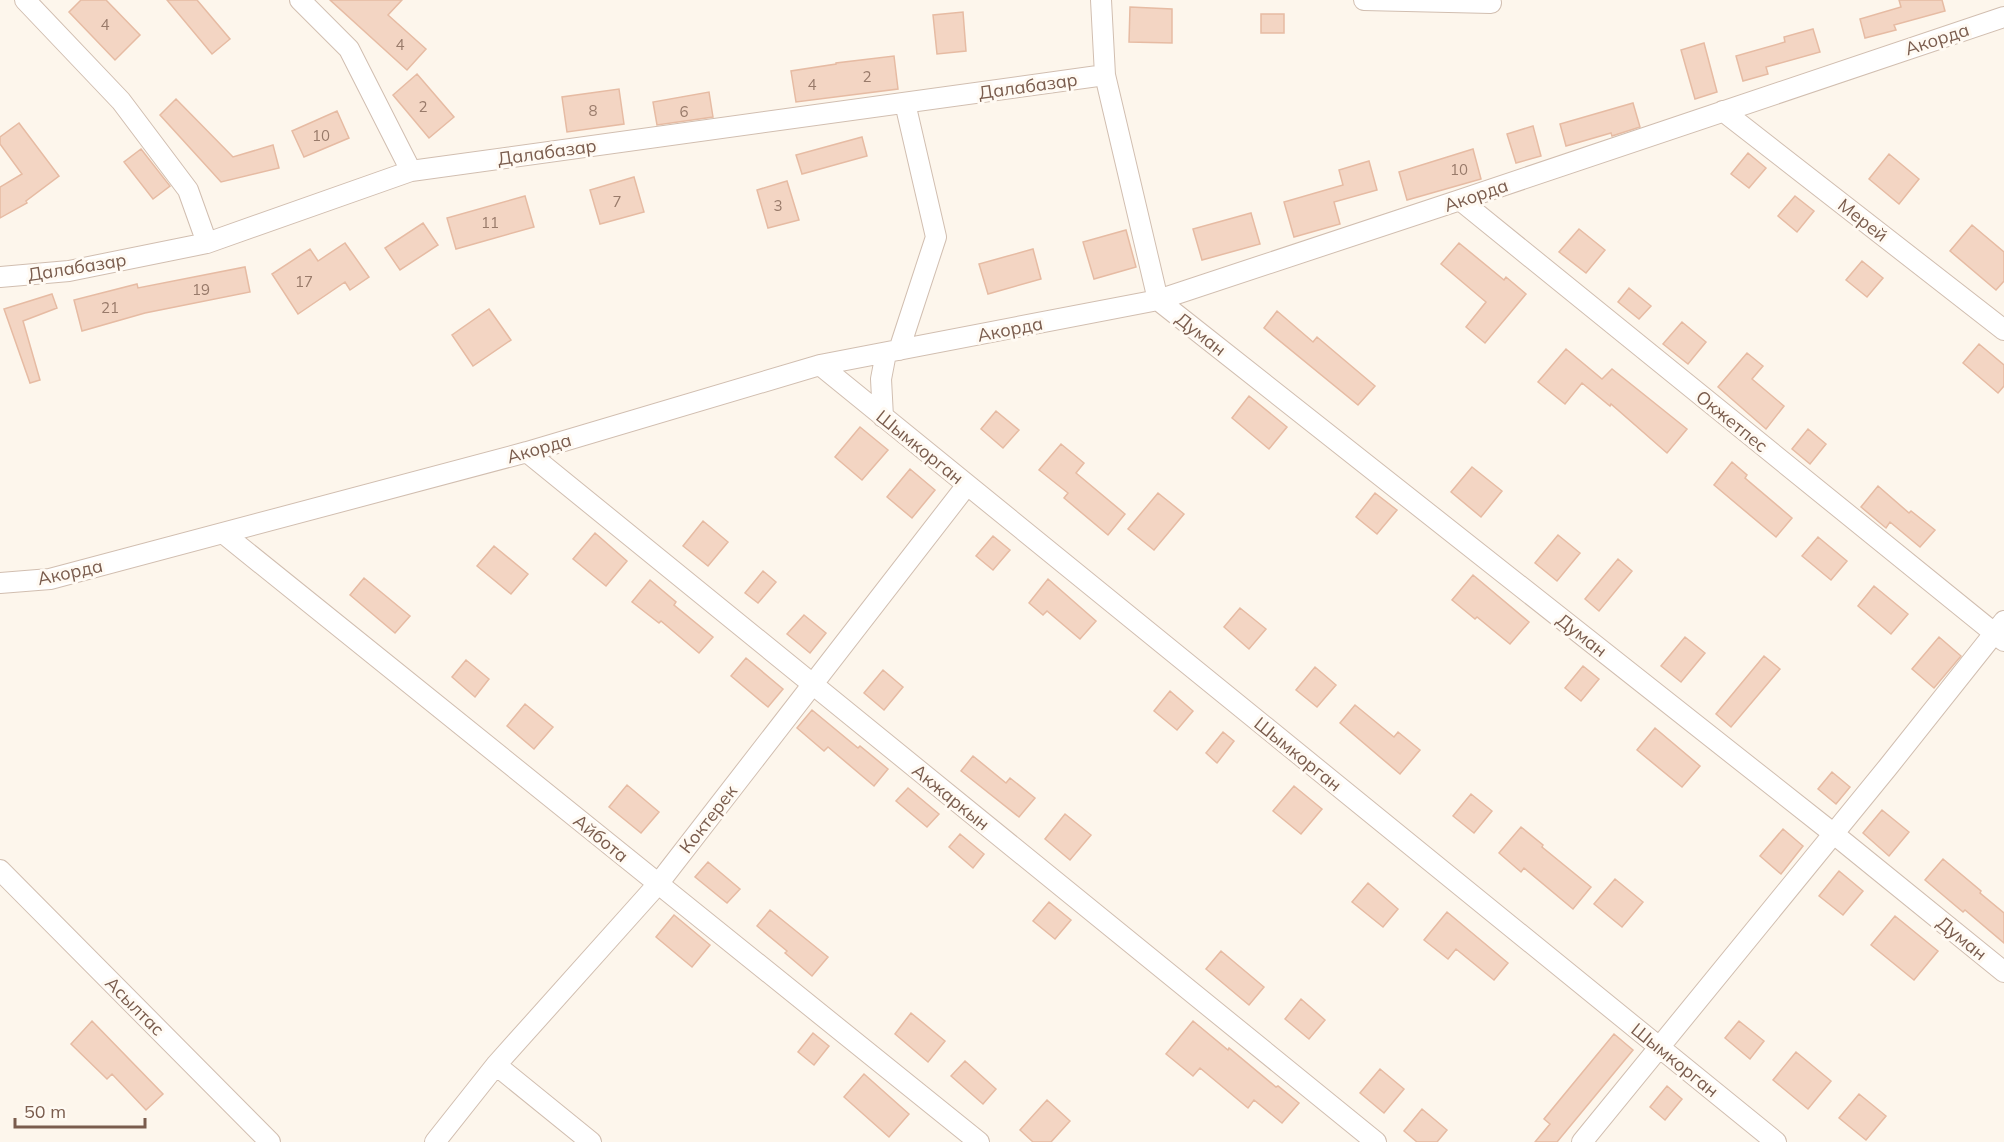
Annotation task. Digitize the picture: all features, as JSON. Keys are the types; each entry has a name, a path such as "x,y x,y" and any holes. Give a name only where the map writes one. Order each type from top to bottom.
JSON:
{"street":[{"path":"26,0 128,110 188,190 207,243"},
{"path":"300,0 349,49 411,171"},
{"path":"1101,0 1105,75 1158,300"},
{"path":"1364,0 1491,3"},
{"name":"Акорда","path":"0,582 50,579 224,533 526,452 820,365 1158,300 1460,201 2004,17"},
{"name":"Далабазар","path":"0,277 69,271 207,243 411,171 1105,75"},
{"path":"883,417 881,379 936,237 905,103"},
{"name":"Мерей","path":"1723,111 2004,330"},
{"name":"Окжетпес","path":"1460,201 2000,631"},
{"name":"Думан","path":"1158,300 1834,834 2004,972"},
{"name":"Шымкорган","path":"820,365 1776,1142"},
{"name":"Акжаркын","path":"526,452 1376,1142"},
{"name":"Коктерек","path":"435,1142 496,1065 658,884 967,485"},
{"name":"Айбота","path":"224,533 979,1142"},
{"path":"1582,1142 2000,631"},
{"name":"Асылтас","path":"0,870 270,1142"},
{"path":"496,1065 591,1142"}],"building":[{"path":"81,0 106,0 140,35 115,60 69,12"},
{"path":"167,0 197,0 230,39 212,54"},
{"path":"330,0 402,0 388,15 426,49 407,70"},
{"path":"1899,0 1942,0 1945,11 1894,25 1896,30 1865,38 1860,19 1901,7"},
{"path":"1130,7 1172,9 1172,43 1129,42"},
{"path":"963,12 966,51 937,54 933,15"},
{"path":"1261,14 1284,14 1284,33 1261,33"},
{"path":"1813,29 1820,52 1766,67 1768,74 1743,81 1736,56 1785,42 1784,37"},
{"path":"1704,43 1717,92 1695,99 1681,50"},
{"path":"894,56 898,89 796,102 791,71"},
{"path":"417,74 454,117 429,138 393,95"},
{"path":"619,89 624,124 567,132 562,97"},
{"path":"709,92 713,117 657,125 653,102"},
{"path":"176,99 233,157 273,145 279,168 221,182 160,115"},
{"path":"1633,103 1640,127 1566,146 1560,124"},
{"path":"337,111 349,138 304,157 292,131"},
{"path":"19,123 59,176 26,201 27,203 0,218 0,187 22,174 0,144 0,137"},
{"path":"1533,126 1541,156 1516,163 1507,134"},
{"path":"862,137 867,156 802,174 796,155"},
{"path":"141,149 170,186 153,199 124,162"},
{"path":"1473,149 1481,179 1407,200 1399,172"},
{"path":"1748,153 1766,168 1749,188 1731,174"},
{"path":"1889,154 1919,179 1899,204 1869,179"},
{"path":"1369,161 1377,190 1334,202 1340,224 1294,237 1284,202 1343,185 1339,170"},
{"path":"634,177 644,212 600,224 590,190"},
{"path":"787,181 799,220 768,228 757,190"},
{"path":"525,196 534,227 456,249 447,218"},
{"path":"1795,196 1814,211 1797,232 1778,216"},
{"path":"1251,213 1260,244 1202,260 1193,229"},
{"path":"423,223 438,245 400,270 385,248"},
{"path":"1972,225 2004,252 2004,281 1996,290 1950,251"},
{"path":"1579,229 1605,250 1586,273 1559,252"},
{"path":"1126,230 1136,267 1094,279 1083,242"},
{"path":"345,243 369,277 350,290 345,282 298,314 272,274 310,249 318,261"},
{"path":"1459,243 1504,280 1506,277 1526,294 1485,343 1466,327 1486,302 1441,264"},
{"path":"1033,249 1041,279 988,294 979,264"},
{"path":"1862,261 1883,278 1867,297 1846,280"},
{"path":"245,267 250,292 145,313 82,331 74,300 137,284 138,288"},
{"path":"1629,288 1651,306 1639,319 1618,302"},
{"path":"52,294 57,308 23,321 40,380 30,383 4,309"},
{"path":"489,309 511,340 473,366 452,335"},
{"path":"1277,311 1313,342 1317,337 1375,386 1358,405 1264,328"},
{"path":"1682,322 1706,342 1688,364 1663,344"},
{"path":"1979,344 2004,365 2004,386 1998,393 1963,363"},
{"path":"1566,349 1602,379 1612,369 1687,429 1667,453 1611,404 1610,406 1582,383 1565,404 1538,382"},
{"path":"1747,353 1763,366 1752,379 1784,406 1766,429 1718,387"},
{"path":"1249,396 1287,427 1269,449 1232,418"},
{"path":"996,411 1019,430 1003,448 981,429"},
{"path":"860,427 888,450 862,480 835,457"},
{"path":"1808,429 1826,444 1810,464 1792,449"},
{"path":"1061,444 1084,463 1076,473 1125,514 1108,535 1064,498 1068,493 1039,470"},
{"path":"1732,462 1747,475 1745,478 1792,518 1776,537 1714,485"},
{"path":"1472,467 1502,491 1481,517 1451,492"},
{"path":"910,469 935,490 912,518 887,497"},
{"path":"1878,486 1909,513 1911,511 1935,530 1920,547 1890,522 1886,528 1861,507"},
{"path":"1158,493 1184,514 1154,550 1128,529"},
{"path":"1375,493 1397,510 1377,534 1356,517"},
{"path":"703,521 728,542 708,566 683,546"},
{"path":"595,533 627,561 606,586 573,559"},
{"path":"1558,535 1580,553 1557,581 1535,563"},
{"path":"993,536 1010,550 993,570 976,556"},
{"path":"1818,537 1847,561 1831,580 1802,556"},
{"path":"494,546 528,574 511,594 477,566"},
{"path":"1618,559 1632,571 1599,611 1585,599"},
{"path":"763,571 776,582 758,603 745,593"},
{"path":"1473,575 1529,622 1510,644 1452,600"},
{"path":"364,578 410,616 395,633 350,595"},
{"path":"1048,579 1096,621 1080,639 1047,611 1043,615 1029,603"},
{"path":"650,580 676,602 674,605 713,637 699,653 661,621 659,623 632,602"},
{"path":"1874,586 1908,614 1891,634 1858,606"},
{"path":"1240,608 1266,629 1249,649 1224,627"},
{"path":"804,615 826,633 810,653 787,634"},
{"path":"1685,637 1705,653 1681,682 1661,666"},
{"path":"1939,637 1961,656 1934,688 1912,669"},
{"path":"1764,656 1780,669 1731,727 1716,714"},
{"path":"746,658 783,689 768,707 731,676"},
{"path":"466,660 489,679 475,697 452,677"},
{"path":"1583,666 1599,679 1581,701 1565,688"},
{"path":"1315,667 1336,685 1317,707 1296,690"},
{"path":"883,670 903,687 884,710 864,693"},
{"path":"1170,691 1193,711 1177,730 1154,711"},
{"path":"525,704 553,727 534,749 507,726"},
{"path":"1355,705 1394,737 1398,732 1420,750 1400,774 1340,723"},
{"path":"812,710 858,748 860,746 888,769 874,786 828,747 824,751 797,728"},
{"path":"1655,728 1700,766 1682,787 1637,750"},
{"path":"1223,732 1234,741 1217,763 1206,753"},
{"path":"973,756 1006,783 1010,778 1035,798 1019,817 961,771"},
{"path":"1832,772 1850,787 1836,804 1818,789"},
{"path":"627,785 659,812 641,833 609,807"},
{"path":"1294,786 1322,809 1301,834 1273,811"},
{"path":"908,788 939,814 927,827 896,801"},
{"path":"1471,794 1492,811 1474,833 1453,816"},
{"path":"1882,810 1909,832 1889,856 1863,833"},
{"path":"1065,814 1091,835 1070,860 1045,839"},
{"path":"1521,827 1591,887 1573,909 1524,868 1521,872 1499,853"},
{"path":"1783,829 1803,846 1781,874 1760,856"},
{"path":"960,834 984,854 973,868 949,847"},
{"path":"1943,859 2004,913 2004,943 1925,880"},
{"path":"708,862 740,889 727,903 695,877"},
{"path":"1839,871 1863,891 1843,915 1819,896"},
{"path":"1615,879 1643,902 1622,927 1594,904"},
{"path":"1368,883 1398,909 1383,927 1352,902"},
{"path":"1049,902 1071,920 1055,939 1033,921"},
{"path":"770,910 828,957 812,976 757,926"},
{"path":"1447,912 1508,963 1494,980 1456,949 1448,959 1424,940"},
{"path":"674,915 710,945 692,967 656,937"},
{"path":"1895,916 1938,951 1914,980 1871,945"},
{"path":"1221,951 1264,987 1249,1005 1206,969"},
{"path":"1301,999 1325,1020 1309,1039 1285,1019"},
{"path":"911,1013 945,1041 928,1062 895,1034"},
{"path":"92,1021 163,1094 146,1110 112,1074 107,1079 71,1044"},
{"path":"1193,1021 1299,1103 1282,1123 1254,1100 1248,1108 1200,1068 1193,1076 1166,1054"},
{"path":"1739,1021 1764,1041 1750,1059 1725,1038"},
{"path":"813,1033 829,1046 814,1065 798,1052"},
{"path":"1614,1034 1633,1050 1557,1142 1535,1142 1550,1124 1544,1119"},
{"path":"1796,1052 1831,1081 1808,1109 1773,1080"},
{"path":"965,1061 996,1089 983,1104 951,1076"},
{"path":"1380,1069 1404,1089 1384,1113 1360,1093"},
{"path":"864,1074 909,1114 889,1137 844,1097"},
{"path":"1667,1086 1682,1099 1665,1120 1650,1107"},
{"path":"1859,1094 1886,1116 1866,1140 1839,1118"},
{"path":"1047,1100 1070,1121 1051,1142 1033,1142 1020,1130"},
{"path":"1422,1109 1447,1130 1437,1142 1417,1142 1404,1131"}]}
